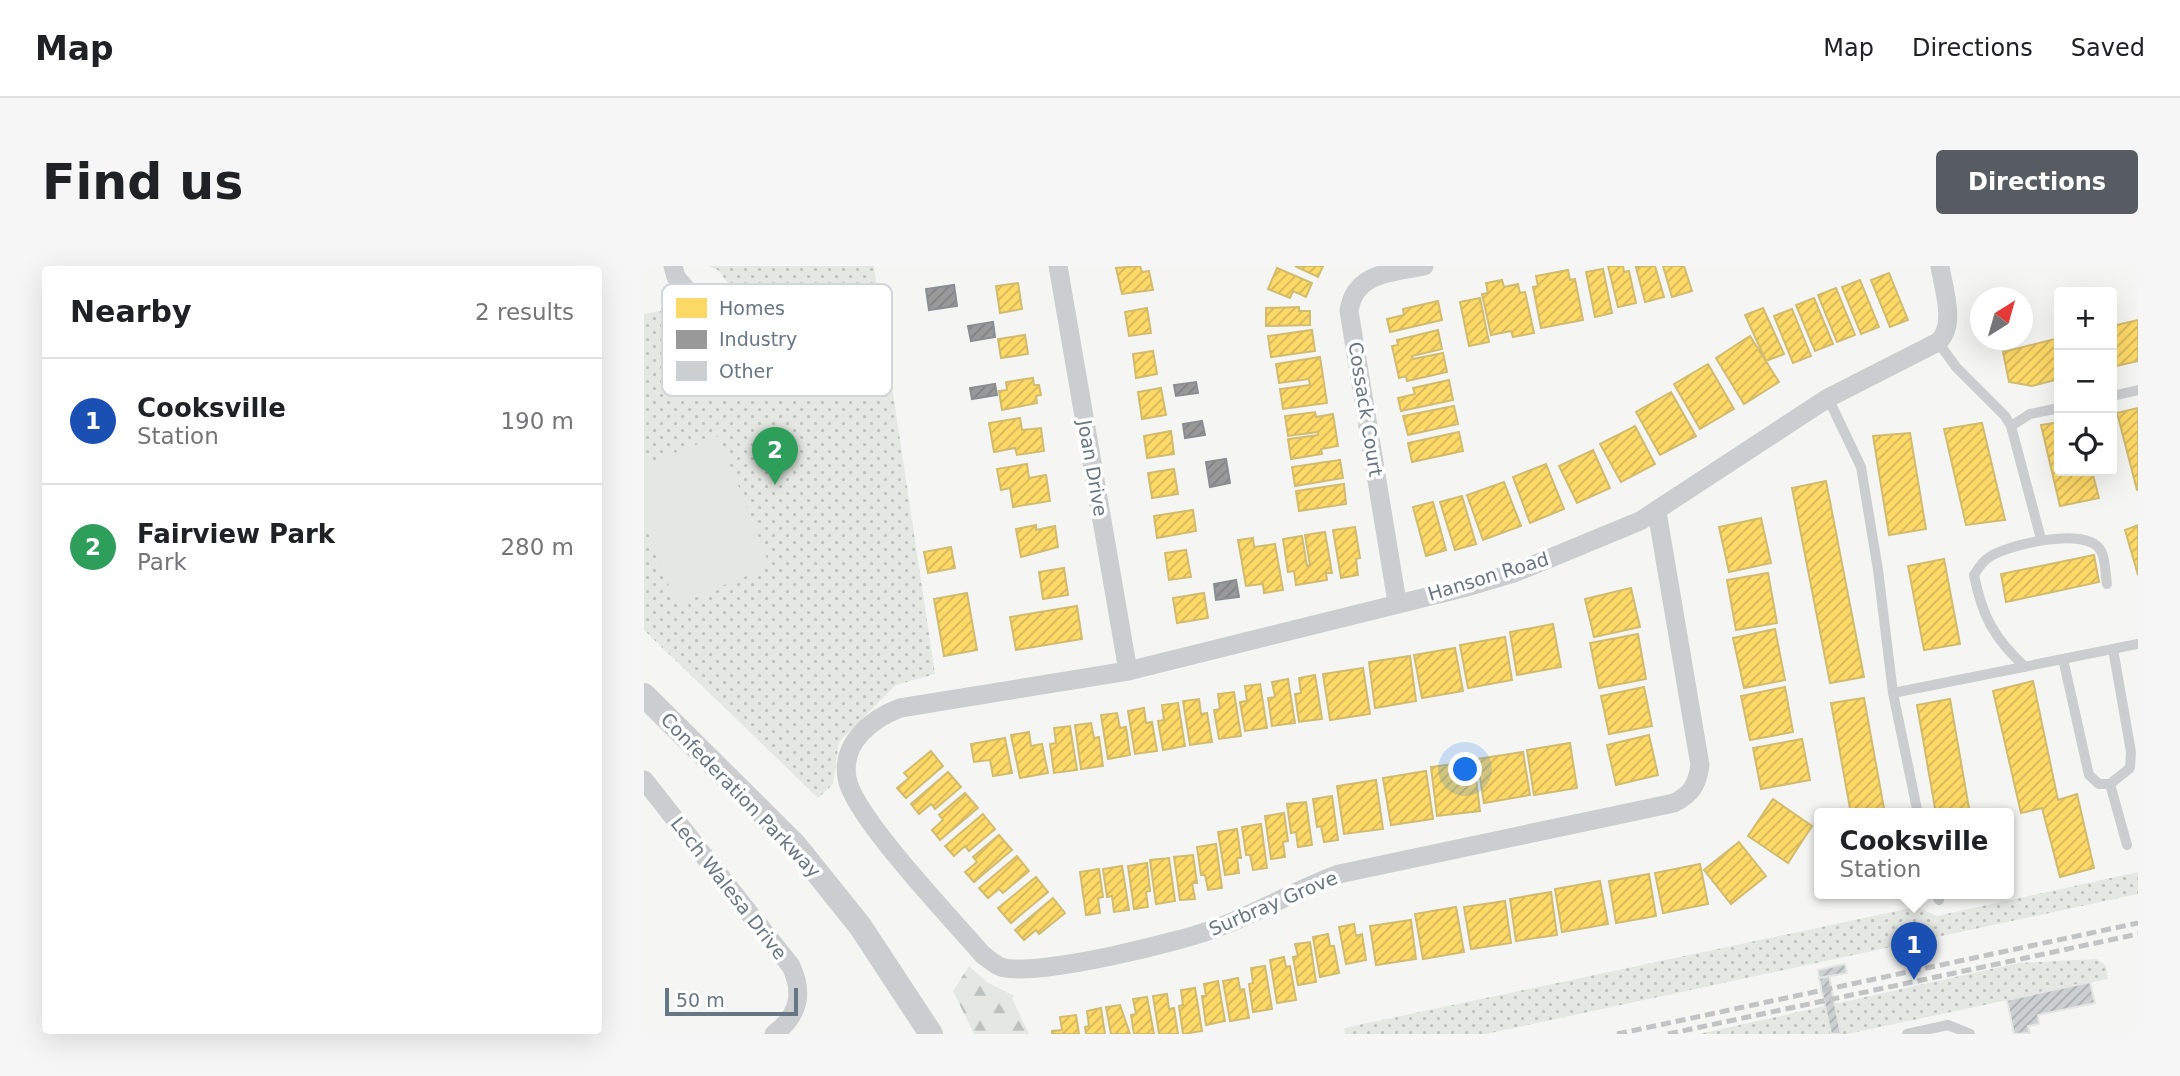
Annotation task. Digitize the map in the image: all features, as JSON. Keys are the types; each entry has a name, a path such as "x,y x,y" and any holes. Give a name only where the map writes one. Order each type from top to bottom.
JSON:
{"street":[{"path":"673,266 676,277 682,284"},
{"name":"Joan Drive","path":"1058,266 1128,671"},
{"name":"Cossack Court","path":"1397,602 1349,311 1351,296 1363,282 1424,266"},
{"path":"1938,342 1945,336 1948,316 1940,266"},
{"name":"Hanson Road","path":"913,704 1128,671 1514,573 1657,512 1828,398 1938,342"},
{"name":"Surbray Grove","path":"913,704 885,713 856,738 848,754 847,778 865,816 983,955 1001,967 1036,970 1180,940 1223,926 1288,894 1339,874 1674,803 1689,795 1698,781 1700,765 1657,512"},
{"name":"Confederation Parkway","path":"644,695 795,845 860,926 931,1034"},
{"name":"Lech Walesa Drive","path":"644,780 791,966 800,997 795,1012 774,1034"}],"lane":[{"path":"1938,342 1956,367 2005,416 2011,426 2041,539"},
{"path":"2117,395 2138,390"},
{"path":"1828,398 1861,467 1878,570 1893,693 1917,808"},
{"path":"2011,426 2030,414 2054,409"},
{"path":"2025,667 2006,649 1986,620 1974,575 1990,556 2041,539 2078,538 2096,545 2102,552 2107,584"},
{"path":"1893,693 2138,644"},
{"path":"2063,659 2089,775 2099,784 2110,784 2130,768 2131,752 2113,649"},
{"path":"2110,784 2127,845"},
{"path":"1907,1034 1948,1025 1970,1034"}],"green space":[{"path":"709,266 874,266 877,284 729,284 718,270"},
{"path":"662,310 662,396 892,396 892,386 935,674 896,685 839,742 833,784 818,798 644,630 644,314"},
{"path":"719,436 770,567 676,604 644,523 644,465"},
{"path":"2138,872 2138,894 1486,1034 1345,1034 1344,1028 1916,907 1937,916"},
{"path":"2097,959 2106,966 2108,979 1847,1034 1699,1034 2018,963"},
{"path":"969,966 987,982 1014,996 1012,998 1029,1034 974,1034 953,991"}],"building: Homes":[{"path":"1140,266 1142,272 1149,271 1153,290 1122,294 1116,268"},
{"path":"1295,266 1323,266 1318,277"},
{"path":"1608,266 1623,266 1624,272 1629,271 1636,303 1618,307"},
{"path":"1655,266 1664,297 1645,302 1636,267"},
{"path":"1663,266 1684,266 1692,291 1672,297"},
{"path":"1277,268 1312,283 1306,297 1293,291 1290,298 1268,289"},
{"path":"1603,269 1612,313 1595,317 1586,272"},
{"path":"1568,270 1570,280 1575,279 1583,320 1541,328 1533,287 1538,286 1536,276"},
{"path":"1889,273 1908,320 1890,327 1871,280"},
{"path":"1502,280 1504,287 1518,284 1520,293 1525,292 1534,333 1513,337 1511,331 1491,335 1482,294 1488,293 1486,283"},
{"path":"1860,280 1879,327 1861,334 1842,287"},
{"path":"1018,283 1022,309 1000,313 996,286"},
{"path":"1836,288 1855,335 1837,342 1818,295"},
{"path":"1480,298 1489,342 1469,346 1460,302"},
{"path":"1814,298 1833,344 1815,351 1796,305"},
{"path":"1438,301 1442,320 1390,332 1387,319 1404,315 1403,309"},
{"path":"1299,307 1299,311 1310,311 1310,325 1266,326 1266,308"},
{"path":"1147,308 1151,333 1129,336 1125,312"},
{"path":"1763,308 1784,354 1766,361 1745,315"},
{"path":"1792,309 1811,356 1793,363 1774,316"},
{"path":"2138,320 2138,361 2117,366 2117,325"},
{"path":"1312,330 1315,351 1271,357 1268,336"},
{"path":"1438,330 1442,349 1412,356 1413,359 1443,353 1447,372 1407,381 1406,376 1399,378 1392,346 1398,345 1397,340"},
{"path":"1025,335 1028,354 1001,358 998,339"},
{"path":"1750,336 1779,382 1744,404 1716,358"},
{"path":"2054,339 2054,380 2032,386 2009,382 2003,352 2033,350 2033,344"},
{"path":"1153,351 1157,374 1136,378 1133,354"},
{"path":"1320,357 1327,403 1283,409 1280,389 1310,385 1309,379 1279,383 1276,364"},
{"path":"1708,364 1734,409 1700,429 1674,384"},
{"path":"1033,378 1034,385 1039,385 1041,395 1036,396 1037,403 1002,410 999,391 1007,390 1006,382"},
{"path":"1449,380 1453,400 1401,411 1398,398 1415,394 1413,388"},
{"path":"1161,388 1166,415 1142,419 1138,392"},
{"path":"1671,392 1696,436 1660,455 1636,412"},
{"path":"1454,406 1458,424 1408,435 1403,416"},
{"path":"2138,408 2138,490 2137,490 2117,413"},
{"path":"1315,412 1316,417 1333,414 1338,446 1321,449 1322,454 1291,459 1288,439 1318,435 1318,432 1288,436 1285,416"},
{"path":"1020,418 1022,430 1041,428 1044,451 1017,455 1015,448 994,452 989,423"},
{"path":"1982,423 2005,520 1966,525 1944,429"},
{"path":"2054,423 2054,476 2093,476 2099,498 2060,506 2041,425"},
{"path":"1635,426 1655,464 1621,482 1600,444"},
{"path":"1171,431 1174,454 1147,458 1144,436"},
{"path":"1459,432 1463,451 1412,462 1408,443"},
{"path":"1910,433 1926,529 1889,535 1873,436"},
{"path":"1593,450 1610,488 1577,503 1559,466"},
{"path":"1340,460 1343,478 1295,486 1292,467"},
{"path":"1027,464 1029,478 1046,475 1050,501 1013,507 1010,488 1001,490 997,469"},
{"path":"1546,464 1564,509 1530,523 1513,477"},
{"path":"1174,469 1178,494 1152,498 1148,473"},
{"path":"1826,481 1864,677 1830,683 1792,488"},
{"path":"1504,482 1521,526 1483,540 1467,495"},
{"path":"1344,484 1346,504 1299,511 1296,491"},
{"path":"1462,496 1476,544 1455,550 1440,502"},
{"path":"1433,502 1446,550 1426,556 1413,507"},
{"path":"1193,510 1196,531 1157,538 1154,516"},
{"path":"1761,518 1771,563 1729,572 1719,527"},
{"path":"1036,525 1036,530 1055,526 1058,547 1021,557 1016,529"},
{"path":"2138,525 2138,575 2125,530"},
{"path":"1355,527 1360,558 1356,559 1358,575 1341,578 1333,530"},
{"path":"1325,532 1332,573 1326,573 1327,580 1296,585 1294,571 1288,572 1283,539 1302,536 1307,566 1310,565 1305,535"},
{"path":"1253,538 1254,547 1275,544 1283,590 1264,593 1263,584 1246,586 1238,540"},
{"path":"951,547 955,568 928,573 924,552"},
{"path":"1186,550 1191,577 1169,580 1165,553"},
{"path":"2094,555 2099,582 2006,602 2001,574"},
{"path":"1944,559 1960,644 1924,650 1908,566"},
{"path":"1064,568 1068,595 1043,599 1039,572"},
{"path":"1768,573 1777,623 1736,630 1727,580"},
{"path":"1631,588 1640,627 1594,637 1585,599"},
{"path":"967,593 977,650 944,656 934,599"},
{"path":"1204,593 1208,618 1177,623 1173,598"},
{"path":"1077,606 1082,639 1016,650 1010,617"},
{"path":"1553,624 1561,667 1517,675 1510,632"},
{"path":"1775,629 1785,680 1744,688 1733,638"},
{"path":"1638,634 1646,679 1599,688 1590,643"},
{"path":"1505,637 1512,680 1468,688 1460,645"},
{"path":"1455,648 1463,691 1422,698 1414,655"},
{"path":"1410,656 1416,701 1375,708 1369,662"},
{"path":"1363,668 1370,714 1330,720 1323,674"},
{"path":"1315,675 1322,719 1299,722 1295,694 1301,693 1299,678"},
{"path":"1288,679 1295,723 1272,726 1268,698 1275,697 1272,682"},
{"path":"2033,681 2058,800 2077,794 2094,868 2060,877 2042,808 2021,813 1993,691"},
{"path":"1260,684 1267,728 1245,731 1240,702 1247,701 1245,686"},
{"path":"1644,687 1652,726 1609,734 1601,696"},
{"path":"1785,687 1793,732 1750,740 1741,696"},
{"path":"1234,692 1241,736 1219,739 1214,710 1220,709 1218,694"},
{"path":"1864,698 1884,808 1850,808 1831,703"},
{"path":"1199,699 1201,714 1207,713 1212,742 1190,745 1183,701"},
{"path":"1950,699 1969,808 1935,808 1917,705"},
{"path":"1178,703 1185,746 1163,750 1158,721 1164,720 1162,705"},
{"path":"1144,708 1146,723 1152,722 1157,751 1135,754 1128,711"},
{"path":"1117,713 1120,728 1126,727 1130,755 1108,759 1101,715"},
{"path":"1091,723 1094,738 1099,737 1103,766 1081,769 1075,725"},
{"path":"1070,726 1077,770 1054,773 1050,744 1056,743 1054,728"},
{"path":"1029,732 1031,746 1042,744 1048,773 1020,778 1011,735"},
{"path":"1649,735 1658,775 1616,785 1607,745"},
{"path":"1005,738 1012,773 993,776 990,760 974,762 971,744"},
{"path":"1802,739 1810,780 1761,789 1753,748"},
{"path":"1570,743 1577,788 1534,795 1527,750"},
{"path":"931,751 943,766 906,798 897,788 909,778 904,773"},
{"path":"1523,752 1530,795 1484,803 1477,759"},
{"path":"1474,761 1480,811 1437,816 1431,767"},
{"path":"1426,771 1433,819 1391,825 1383,778"},
{"path":"948,772 961,787 935,809 931,804 919,814 911,804"},
{"path":"1376,780 1383,829 1344,834 1337,786"},
{"path":"965,793 978,808 940,840 932,830 943,820 939,815"},
{"path":"1332,796 1338,840 1324,842 1321,826 1317,827 1313,799"},
{"path":"1773,799 1812,826 1788,863 1748,836"},
{"path":"1306,802 1312,845 1298,847 1296,832 1291,833 1287,804"},
{"path":"1284,813 1288,841 1283,842 1285,857 1271,859 1265,816"},
{"path":"983,814 995,829 969,851 965,846 954,856 945,846"},
{"path":"1261,824 1267,868 1253,870 1250,855 1246,855 1242,827"},
{"path":"1237,829 1241,858 1237,858 1239,873 1225,875 1218,832"},
{"path":"999,835 1012,850 974,882 965,872 977,862 973,857"},
{"path":"1739,842 1766,876 1731,904 1704,870"},
{"path":"1216,844 1222,888 1208,890 1205,875 1201,875 1197,847"},
{"path":"1193,855 1197,883 1192,883 1195,899 1180,900 1174,857"},
{"path":"1017,856 1029,871 1003,893 999,889 988,898 979,888"},
{"path":"1169,858 1175,901 1156,904 1150,860"},
{"path":"1147,863 1150,891 1146,892 1148,907 1134,909 1128,866"},
{"path":"1700,864 1708,904 1663,913 1655,873"},
{"path":"1122,866 1129,910 1114,912 1112,896 1107,897 1103,869"},
{"path":"1099,869 1103,897 1098,898 1100,913 1086,915 1080,872"},
{"path":"1649,874 1656,916 1616,923 1609,881"},
{"path":"1036,877 1048,892 1011,923 998,908"},
{"path":"1600,881 1608,924 1562,932 1555,889"},
{"path":"1551,892 1557,935 1516,941 1510,899"},
{"path":"1053,898 1065,913 1039,934 1036,930 1024,940 1015,930"},
{"path":"1505,901 1511,943 1471,949 1464,907"},
{"path":"1456,907 1464,952 1423,959 1415,914"},
{"path":"1411,920 1416,959 1376,965 1370,926"},
{"path":"1354,924 1356,936 1362,934 1366,960 1346,964 1339,927"},
{"path":"1328,934 1330,946 1334,946 1339,973 1320,977 1313,937"},
{"path":"1310,942 1316,982 1298,985 1293,957 1298,956 1295,944"},
{"path":"1284,957 1286,967 1290,966 1296,1000 1277,1003 1270,960"},
{"path":"1265,966 1272,1009 1253,1012 1249,984 1253,983 1251,968"},
{"path":"1238,978 1240,990 1244,989 1249,1018 1230,1021 1223,981"},
{"path":"1218,981 1225,1021 1206,1025 1202,996 1206,996 1204,984"},
{"path":"1195,988 1202,1031 1183,1034 1179,1006 1183,1005 1181,990"},
{"path":"1167,994 1169,1009 1174,1008 1178,1034 1159,1034 1153,996"},
{"path":"1147,997 1154,1034 1134,1034 1131,1015 1136,1014 1133,999"},
{"path":"1120,1005 1130,1034 1111,1034 1106,1007"},
{"path":"1101,1008 1105,1034 1086,1034 1085,1027 1089,1026 1087,1011"},
{"path":"1076,1015 1079,1034 1052,1034 1052,1031 1062,1030 1060,1017"}],"building: Industry":[{"path":"954,285 957,306 929,310 926,289"},
{"path":"993,322 995,337 971,341 968,326"},
{"path":"1196,382 1198,393 1176,396 1174,385"},
{"path":"995,384 997,395 972,399 970,388"},
{"path":"1202,421 1205,435 1185,438 1183,424"},
{"path":"1226,459 1230,483 1210,487 1206,462"},
{"path":"1236,580 1239,597 1216,600 1214,584"}],"building: Other":[{"path":"1845,964 1847,973 1819,978 1818,970"},
{"path":"1829,976 1841,1034 1831,1034 1819,978"},
{"path":"2090,982 2095,1003 2038,1015 2039,1024 2028,1026 2030,1033 2014,1034 2007,1000"}],"railway":[{"path":"1617,1034 2138,923"},
{"path":"1668,1034 2138,934"}],"place":[{"name":"Fairview Park","path":"775,485"},
{"name":"Cooksville","path":"1914,980"}]}
